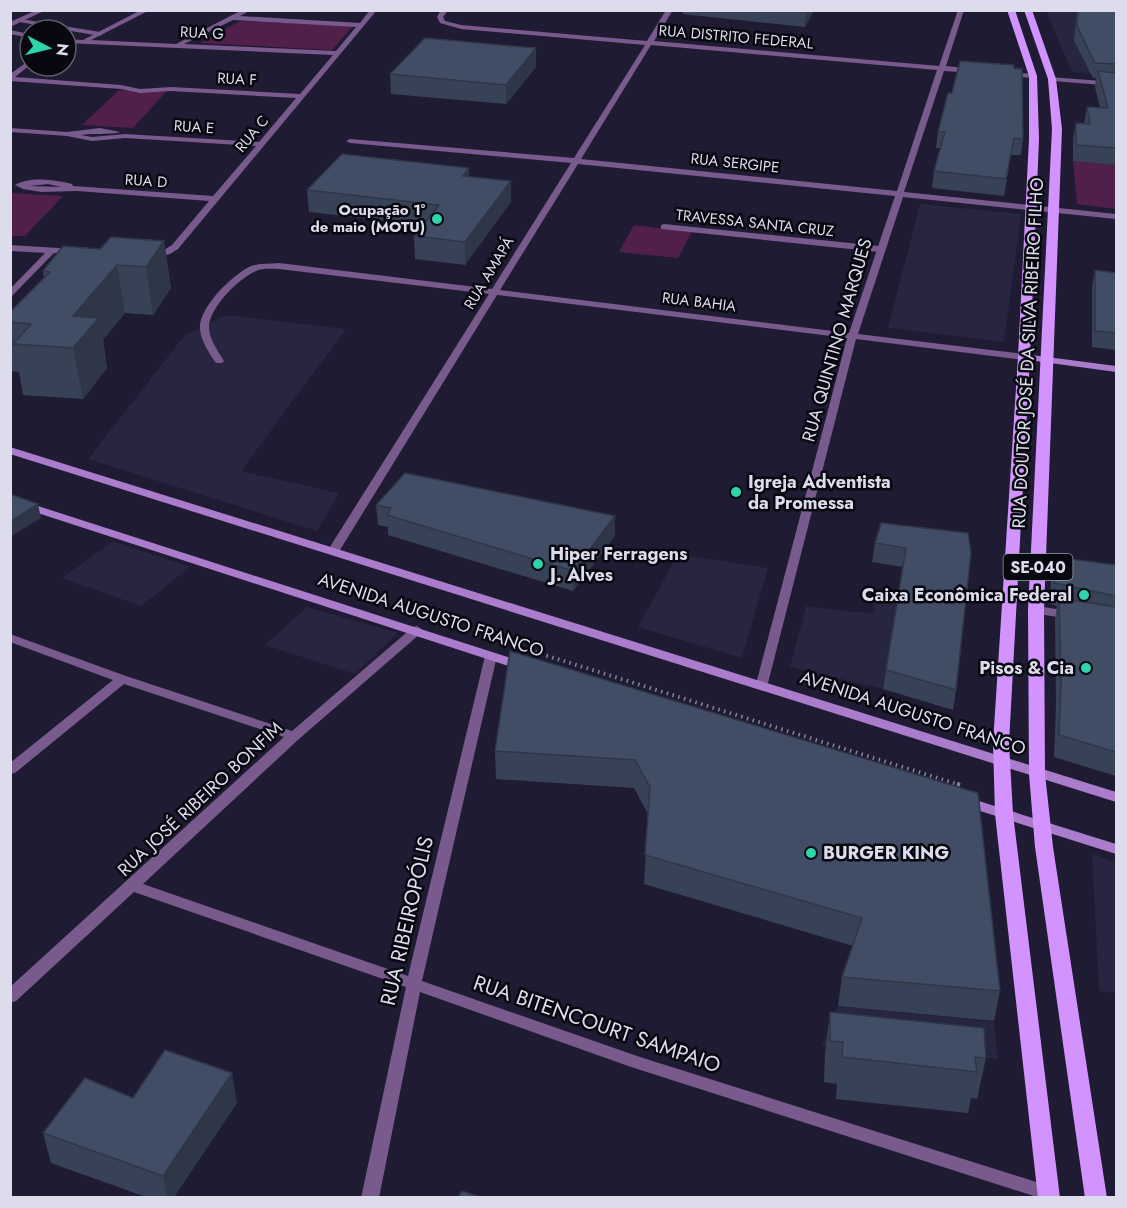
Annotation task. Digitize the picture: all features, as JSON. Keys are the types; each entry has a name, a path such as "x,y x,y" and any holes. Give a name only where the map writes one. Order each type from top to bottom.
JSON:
{"main road":[{"name":"RUA DOUTOR JOSÉ DA SILVA RIBEIRO FILHO","path":"1002,762 1000,743 1033,207 1033,76 1011,10"},
{"name":"RUA DOUTOR JOSÉ DA SILVA RIBEIRO FILHO","path":"1028,10 1053,79 1057,129 1036,610 1037,774"},
{"name":"RUA BAHIA","path":"1024,357 1116,369"},
{"name":"AVENIDA AUGUSTO FRANCO","path":"10,450 762,684 1037,774 1116,797"},
{"name":"AVENIDA AUGUSTO FRANCO","path":"10,500 536,670"},
{"name":"SE-040","path":"1002,762 1004,814 1049,1195"},
{"name":"SE-040","path":"1037,774 1096,1197"},
{"path":"953,798 1116,849"}],"street":[{"path":"27,18 43,10"},
{"path":"83,42 147,10"},
{"path":"176,46 248,10"},
{"path":"275,20 284,10"},
{"name":"RUA C","path":"140,256 156,255 175,247 374,10"},
{"name":"RUA AMAPÁ","path":"334,550 670,10"},
{"name":"RUA QUINTINO MARQUES","path":"762,684 852,337 879,249 960,10"},
{"name":"RUA DISTRITO FEDERAL","path":"443,14 442,22 461,27 987,72"},
{"path":"232,18 362,25"},
{"path":"78,30 100,34"},
{"name":"RUA G","path":"78,42 337,53"},
{"path":"999,73 1033,76"},
{"name":"RUA F","path":"10,79 121,87 140,91 171,89 301,96"},
{"path":"1053,79 1116,84"},
{"name":"RUA E","path":"10,130 68,134 92,139 125,136 260,144"},
{"name":"RUA SERGIPE","path":"350,141 576,161 1116,216"},
{"name":"RUA D","path":"15,184 43,191 74,189 216,199"},
{"name":"TRAVESSA SANTA CRUZ","path":"664,227 879,249"},
{"path":"10,248 84,253"},
{"path":"10,295 51,251"},
{"name":"RUA BAHIA","path":"219,361 206,337 205,323 210,311 223,293 244,274 256,268 279,266 1024,357"},
{"path":"1036,610 1082,617"},
{"name":"RUA JOSÉ RIBEIRO BONFIM","path":"10,997 134,886 294,736 417,630"},
{"path":"10,638 122,679 294,736"},
{"name":"RUA RIBEIROPÓLIS","path":"370,1197 414,984 491,656"},
{"path":"10,770 122,679"},
{"name":"RUA BITENCOURT SAMPAIO","path":"134,886 637,1062 1049,1195"}],"path":[{"path":"530,650 961,785"}],"shaded area":[{"path":"1046,11 1116,11 1116,76 1072,72"},
{"path":"240,21 353,26 332,50 200,43"},
{"path":"119,90 166,92 133,128 82,125"},
{"path":"1073,161 1116,165 1116,209 1077,204"},
{"path":"10,193 63,196 25,236 11,236"},
{"path":"920,204 1021,214 1004,342 888,328"},
{"path":"634,225 692,232 678,258 619,252"},
{"path":"226,315 346,329 241,471 339,493 317,531 88,459 185,335"},
{"path":"113,541 190,567 141,606 62,578"},
{"path":"678,554 768,568 742,658 638,627"},
{"path":"874,599 898,602 883,689 790,667 806,606 874,614"},
{"path":"307,607 398,633 355,674 265,645"},
{"path":"1092,854 1116,862 1116,993 1099,991"},
{"path":"838,1006 994,1022 998,1059 822,1045"}],"building":[{"path":"1078,10 1116,10 1116,64 1095,63 1077,26"},
{"path":"425,38 536,48 506,85 390,74"},
{"path":"960,61 1014,65 1014,68 1022,69 1023,139 1014,138 1006,179 934,171 945,132 938,132 948,93 952,93"},
{"path":"1098,71 1116,73 1116,148 1076,145 1076,123 1090,124 1087,107 1108,108"},
{"path":"342,154 469,168 463,176 511,181 465,242 414,236 439,205 307,190"},
{"path":"111,237 164,241 146,267 117,265 73,316 99,318 73,348 13,344 31,324 10,322 10,312 50,272 43,271 63,246 100,249"},
{"path":"1095,270 1116,273 1116,333 1095,331"},
{"name":"Hiper Ferragens J. Alves","path":"405,473 615,516 573,571 387,515 391,508 376,505"},
{"path":"10,494 38,504 10,522"},
{"path":"881,523 968,533 971,553 956,690 886,670 906,548 875,543"},
{"path":"1055,557 1116,565 1116,596 1054,583"},
{"path":"1059,598 1116,607 1116,752 1059,735 1061,682"},
{"name":"BURGER KING","path":"510,651 978,793 1000,991 842,977 862,918 645,855 650,787 635,760 495,751"},
{"path":"830,1012 984,1028 986,1058 975,1057 977,1072 842,1057 843,1042 830,1041"},
{"path":"165,1050 232,1073 163,1176 43,1133 85,1078 133,1098"},
{"path":"462,1191 480,1197 458,1197"}],"place":[{"name":"Ocupação 1º de maio (MOTU)","path":"437,219"},
{"name":"Igreja Adventista da Promessa","path":"736,492"},
{"name":"Hiper Ferragens J. Alves","path":"538,564"},
{"name":"Caixa Econômica Federal","path":"1084,595"},
{"name":"Pisos & Cia","path":"1086,668"},
{"name":"BURGER KING","path":"811,853"}]}
